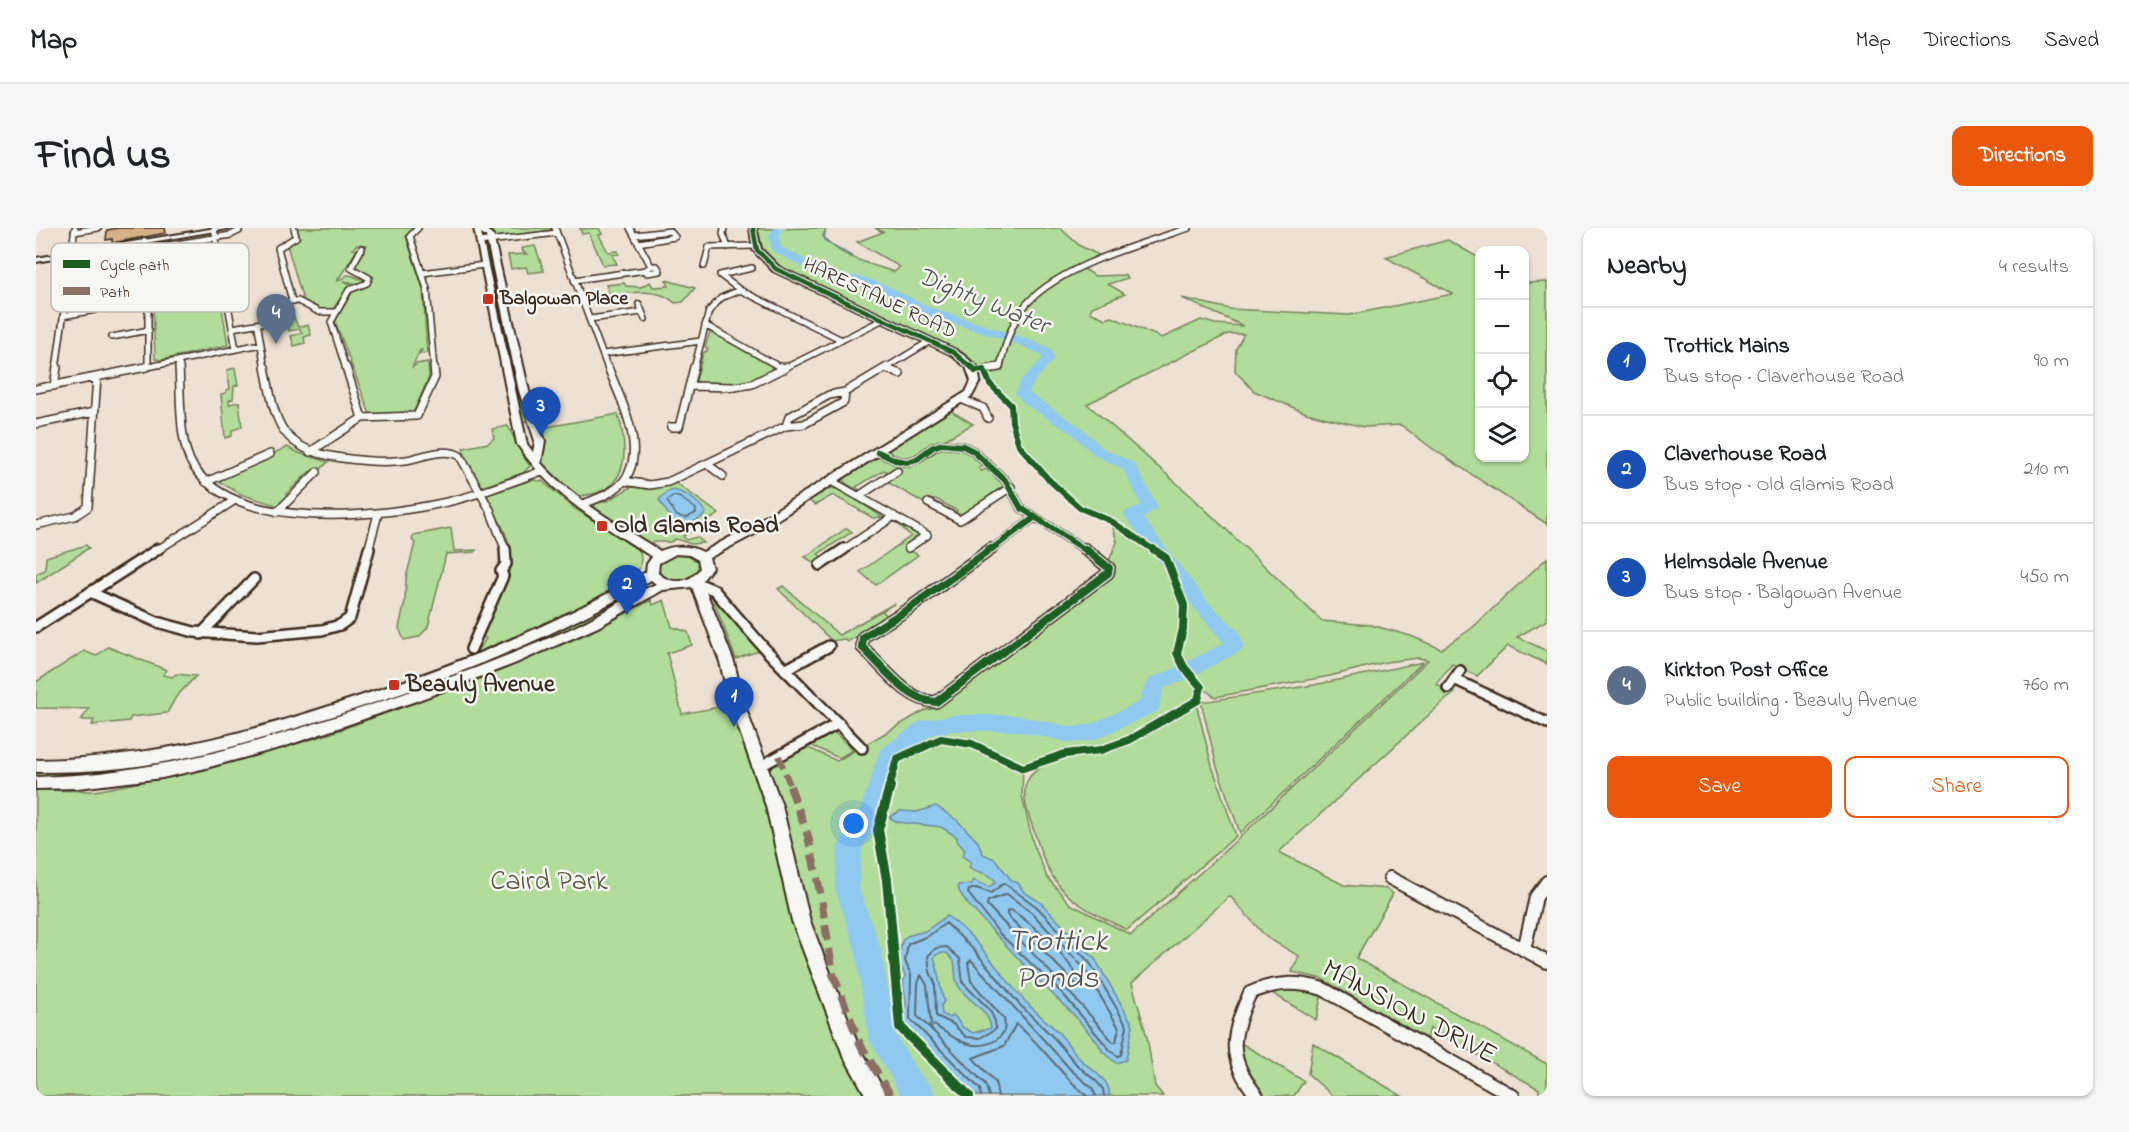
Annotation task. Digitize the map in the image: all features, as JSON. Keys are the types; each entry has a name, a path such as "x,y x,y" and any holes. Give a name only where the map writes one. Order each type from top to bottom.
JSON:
{"street":[{"path":"74,230 98,228"},
{"path":"134,243 229,228"},
{"path":"292,301 278,248 296,237 294,228"},
{"path":"310,452 362,418 417,416 435,376 427,290 410,236 418,228"},
{"path":"478,228 489,234 532,421 540,441 539,467"},
{"path":"478,228 479,242 522,444 539,467 581,505 660,556"},
{"path":"574,280 648,268 630,228"},
{"path":"724,228 723,234 728,247"},
{"path":"704,266 709,247 756,246 753,228"},
{"path":"702,557 749,532 961,399 975,387 975,371 1000,367 1005,343 1023,307 1041,289 1103,257 1189,228"},
{"path":"215,232 235,234 239,231"},
{"path":"479,242 556,231 633,438 630,471 624,481 615,489 581,505"},
{"path":"634,235 670,231 675,237 638,243"},
{"name":"HARESTANE ROAD","path":"756,246 761,256 776,268 963,358 975,371"},
{"path":"362,248 351,266 369,278 367,283 349,290 331,324 363,415 362,418"},
{"path":"36,260 51,257"},
{"path":"422,273 484,265"},
{"path":"752,268 720,275 740,290 842,340"},
{"path":"671,427 679,427 712,305 721,298 740,290"},
{"path":"232,328 257,325 283,304 292,301 298,301 322,313 336,312"},
{"path":"639,304 645,319"},
{"path":"54,386 64,314 80,312"},
{"path":"148,312 148,367"},
{"path":"229,312 236,349"},
{"path":"590,319 642,312"},
{"path":"689,386 744,386 884,320"},
{"path":"257,325 278,424 292,444 310,452 372,462 402,462 444,452 455,452 460,456 504,539 507,556 507,563 501,571 503,576 477,644"},
{"path":"705,325 784,369"},
{"path":"112,337 149,330"},
{"path":"603,354 701,341"},
{"path":"786,426 789,417 829,395 845,393 930,341"},
{"path":"36,389 261,344"},
{"path":"179,360 186,447 192,466 206,482 235,500 277,512 310,515 378,514 439,504 480,492 539,467"},
{"path":"885,368 900,374"},
{"path":"36,525 75,516 88,507 97,377"},
{"path":"624,481 659,484 786,426 804,424 844,402 845,393"},
{"path":"961,399 983,408 988,418"},
{"path":"36,423 94,412"},
{"path":"517,425 532,421"},
{"path":"878,452 907,462 917,459 933,447 942,444 963,446 973,451 1011,487 1021,508 1092,554 1109,568 1108,573 936,702 925,703 903,686 862,647 863,637 907,610 1034,518"},
{"path":"206,482 270,454"},
{"path":"707,464 723,476"},
{"path":"859,496 897,471"},
{"path":"277,512 317,472"},
{"path":"831,481 927,535 908,548"},
{"path":"928,503 960,520 1011,487"},
{"path":"36,627 235,500"},
{"path":"90,592 149,618 201,634 274,636 334,628 344,624 350,618 378,514"},
{"path":"820,565 894,516"},
{"path":"652,574 653,562 660,556 667,552 686,550 702,557 706,568 697,582"},
{"path":"652,574 666,585"},
{"path":"36,766 65,767 119,763 173,755 231,743 287,726 462,667 564,625 607,603 652,574"},
{"path":"201,634 254,579"},
{"path":"697,582 728,662 736,700 774,806 801,921 850,1048 878,1096"},
{"path":"36,783 112,779 168,771 266,748 467,678 571,634 614,613 652,590 666,585 682,586 697,582 714,590 785,670 862,748"},
{"path":"785,670 829,646"},
{"path":"1454,679 1547,723"},
{"path":"761,765 802,745 839,723"},
{"path":"168,771 173,755"},
{"path":"1390,878 1547,962"},
{"path":"1524,950 1536,897 1547,882"},
{"name":"MANSION DRIVE","path":"1257,1096 1247,1086 1235,1059 1232,1038 1250,993 1267,985 1285,982 1307,983 1323,989 1513,1096"}],"green space":[{"path":"297,228 414,228 406,236 423,289 427,353 420,354 422,350 420,350 412,368 416,364 428,362 429,377 414,411 370,414 335,321 353,291 370,283 374,277 355,267 367,245 356,245 353,249 357,250 337,281 348,275 360,279 365,278 362,283 356,285 343,281 355,286 345,291 334,308 324,311 303,300 287,245 300,238"},
{"path":"491,228 550,228 551,230 498,238 494,237"},
{"path":"599,228 602,234 599,235 608,252 618,251 619,254 612,255 617,264 603,265 589,233 582,234 580,229"},
{"path":"826,228 823,236 846,255 894,272 900,267 857,242 883,232 875,228 1060,228 1080,246 1103,257 1081,267 1095,276 1125,275 1128,278 1108,284 1125,294 1092,307 1090,312 1106,319 1112,317 1162,338 1201,320 1215,324 1243,326 1182,298 1230,309 1349,315 1453,294 1385,257 1448,240 1475,256 1475,462 1529,462 1529,283 1547,282 1547,524 1433,449 1401,425 1364,427 1306,413 1254,391 1235,371 1236,349 1244,334 1228,334 1087,404 1190,495 1322,621 1371,625 1411,636 1441,649 1471,629 1547,558 1547,620 1517,637 1547,651 1547,664 1508,646 1477,676 1452,664 1436,684 1455,693 1279,852 1344,885 1387,889 1393,894 1356,958 1547,1064 1547,1096 1538,1096 1539,1089 1430,1028 1427,1039 1322,979 1292,972 1299,956 1266,937 1230,896 1132,983 1147,1037 1155,1086 1163,1096 877,1096 850,1048 761,766 802,745 837,761 925,710 936,708 1008,651 1106,580 1113,573 1113,568 1108,563 1117,542 1111,521 1080,508 1048,479 1019,445 1012,422 1011,405 990,384 983,368 958,352 775,265 763,253 758,229","holes":["1419,658 1428,660 1239,838 1131,935 1070,904 1047,877 1033,843 1022,796 1023,768 1065,754 1101,750 1129,740 1171,716 1160,726 1121,748 1054,761 1032,774 1026,784 1025,796 1029,818 1050,873 1069,896 1080,905 1127,930 1236,836 1212,766 1196,703 1179,711 1198,700 1201,687 1215,697 1330,676 1386,662"]},
{"path":"489,244 530,420 521,423 482,245"},
{"path":"535,246 544,271 528,273 526,267 511,269 508,255 527,254 522,248"},
{"path":"666,280 695,288 683,302 675,303 662,295 638,292 615,295 618,303 613,304 606,285 624,283 626,286 641,287 650,282 653,287 669,286"},
{"path":"281,311 284,319 294,317 298,327 308,325 311,335 304,337 305,343 294,346 291,336 302,333 300,329 289,331 287,322 264,325"},
{"path":"153,312 223,312 228,345 161,360 155,359"},
{"path":"710,332 718,334 774,365 771,368 773,371 744,384 701,384 696,381 703,353 708,350 705,346"},
{"path":"235,368 238,385 234,386 233,399 229,400 229,404 239,402 242,427 232,430 232,436 225,438 221,394 230,389 227,370"},
{"path":"951,411 973,424 944,440 934,442 913,456 903,458 891,455 889,448"},
{"path":"618,414 624,444 621,470 615,481 605,489 592,494 574,496 543,467 540,458 542,428"},
{"path":"508,426 530,466 523,473 484,486 480,485 466,459 463,448 488,443 494,438 492,429"},
{"path":"287,447 328,462 321,469 309,472 286,494 288,497 279,506 243,495 216,480 271,458 276,452"},
{"path":"950,447 969,452 983,465 978,467 981,471 987,469 1004,485 963,515 954,514 957,511 936,499 924,503 887,482 901,473 896,470 890,473 884,470 856,487 861,491 844,482 844,477 872,459 882,458 908,466 918,463 939,450"},
{"path":"532,480 542,481 574,508 640,551 640,567 630,580 590,605 537,630 475,653 486,639 483,636 510,567 511,557 506,536 487,498 488,494"},
{"path":"676,483 719,514 683,536 686,540 697,537 704,543 691,544 676,539 670,542 653,542 650,545 594,510 595,504 609,500 631,487 650,489"},
{"path":"831,488 842,490 882,517 873,518 833,495 815,505 808,500"},
{"path":"901,524 918,535 918,538 905,547 918,555 876,585 860,572 911,536 899,525"},
{"path":"451,528 454,551 476,550 475,552 446,554 428,627 419,637 404,640 399,628 405,601 406,578 415,543 412,540 414,535"},
{"path":"847,528 852,532 818,554 823,558 816,564 805,557"},
{"path":"86,545 89,548 36,583 36,574 45,570 46,557"},
{"path":"680,554 698,561 697,573 682,580 661,577 658,568 662,561"},
{"path":"642,585 647,588 611,610 486,667 265,744 177,762 181,758 304,724 479,664 578,621"},
{"path":"783,586 839,635 895,603 882,611 889,617 847,642 844,639 832,641 778,589"},
{"path":"716,598 761,650 736,659 713,599"},
{"name":"Caird Park","path":"651,600 653,605 664,600 672,627 688,632 692,645 667,653 682,714 729,705 754,766 808,959 869,1096 36,1096 36,790 95,791 204,770 323,736 491,675 589,633"},
{"path":"108,647 167,670 163,675 196,676 176,697 167,713 131,717 129,721 92,725 94,720 81,720 89,709 36,708 36,682 84,651 96,656"},
{"path":"1423,662 1240,833 1217,767 1201,702 1314,685"},
{"path":"832,730 853,750 839,758 808,744"},
{"path":"163,761 164,764 113,775 36,778 36,771"},
{"path":"1289,988 1322,993 1316,1020 1272,993"},
{"path":"1241,1043 1304,1081 1294,1096 1265,1096 1243,1062"},
{"path":"1313,1043 1402,1096 1333,1096 1308,1074"}],"water":[{"path":"674,490 692,498 706,513 687,524 677,522 659,500 667,492"},
{"name":"Trottick Ponds","path":"936,806 958,821 978,842 983,854 995,859 1012,881 1018,883 1024,892 1040,902 1095,959 1133,1025 1126,1060 1116,1063 1103,1052 1073,1014 1038,980 967,903 958,885 972,884 973,880 989,887 996,882 990,876 969,867 972,863 962,856 965,850 957,841 957,837 941,827 897,822 889,817 900,811 917,812"},
{"name":"Trottick Ponds","path":"947,916 958,924 978,944 1022,998 1059,1033 1079,1058 1099,1075 1107,1085 1109,1096 978,1096 904,1023 905,976 899,961 902,941 907,936 925,931","holes":["939,953 947,953 954,961 958,985 986,1015 991,1028 973,1033 962,1027 954,1015 949,1018 942,1014 941,1006 944,1001 934,957"]}],"building":[{"path":"165,228 166,233 112,243 112,239 106,240 107,230"}],"waterway":[{"name":"Dighty Water","path":"779,228 774,236 776,249 824,274 862,280 884,288 924,310 1021,341 1046,352 1048,359 1026,383 1022,394 1077,431 1099,452 1129,466 1150,507 1141,513 1132,515 1201,605 1232,637 1234,646 1176,676 1157,683 1152,692 1151,705 1094,732 1072,735 1016,723 953,723 925,728 888,756 870,814 850,846 847,888 868,949 883,1039 907,1081 921,1096"},
{"name":"Dighty Water","path":"826,228 824,240 853,257"},
{"name":"Dighty Water","path":"788,256 796,255"}],"marked path":[{"path":"779,756 808,836 820,892 833,974 860,1044 891,1096"}],"cycle path":[{"path":"753,228 757,250 776,269 953,352 971,365 975,371 984,370 990,384 1011,405 1012,422 1019,445 1048,479 1080,508 1111,521 1166,558 1184,605 1183,629 1177,653 1184,667 1201,687 1198,700 1129,740 1101,750 1065,754 1023,768 972,744 941,739 897,759 878,830 887,880 900,1027 969,1096"},
{"path":"878,452 895,460 907,462 917,459 933,447 942,444 963,446 973,451 1005,480 1021,508 1074,541 1109,568 1108,573 936,702 928,702 909,691 887,672 862,647 863,637 907,610 1034,518"}],"place":[{"name":"Balgowan Place","path":"488,299"},
{"name":"Kirkton Post Office","path":"276,344"},
{"name":"Helmsdale Avenue","path":"541,437"},
{"name":"Old Glamis Road","path":"602,526"},
{"name":"Claverhouse Road","path":"627,615"},
{"name":"Beauly Avenue","path":"394,685"},
{"name":"Trottick Mains","path":"734,727"}]}
